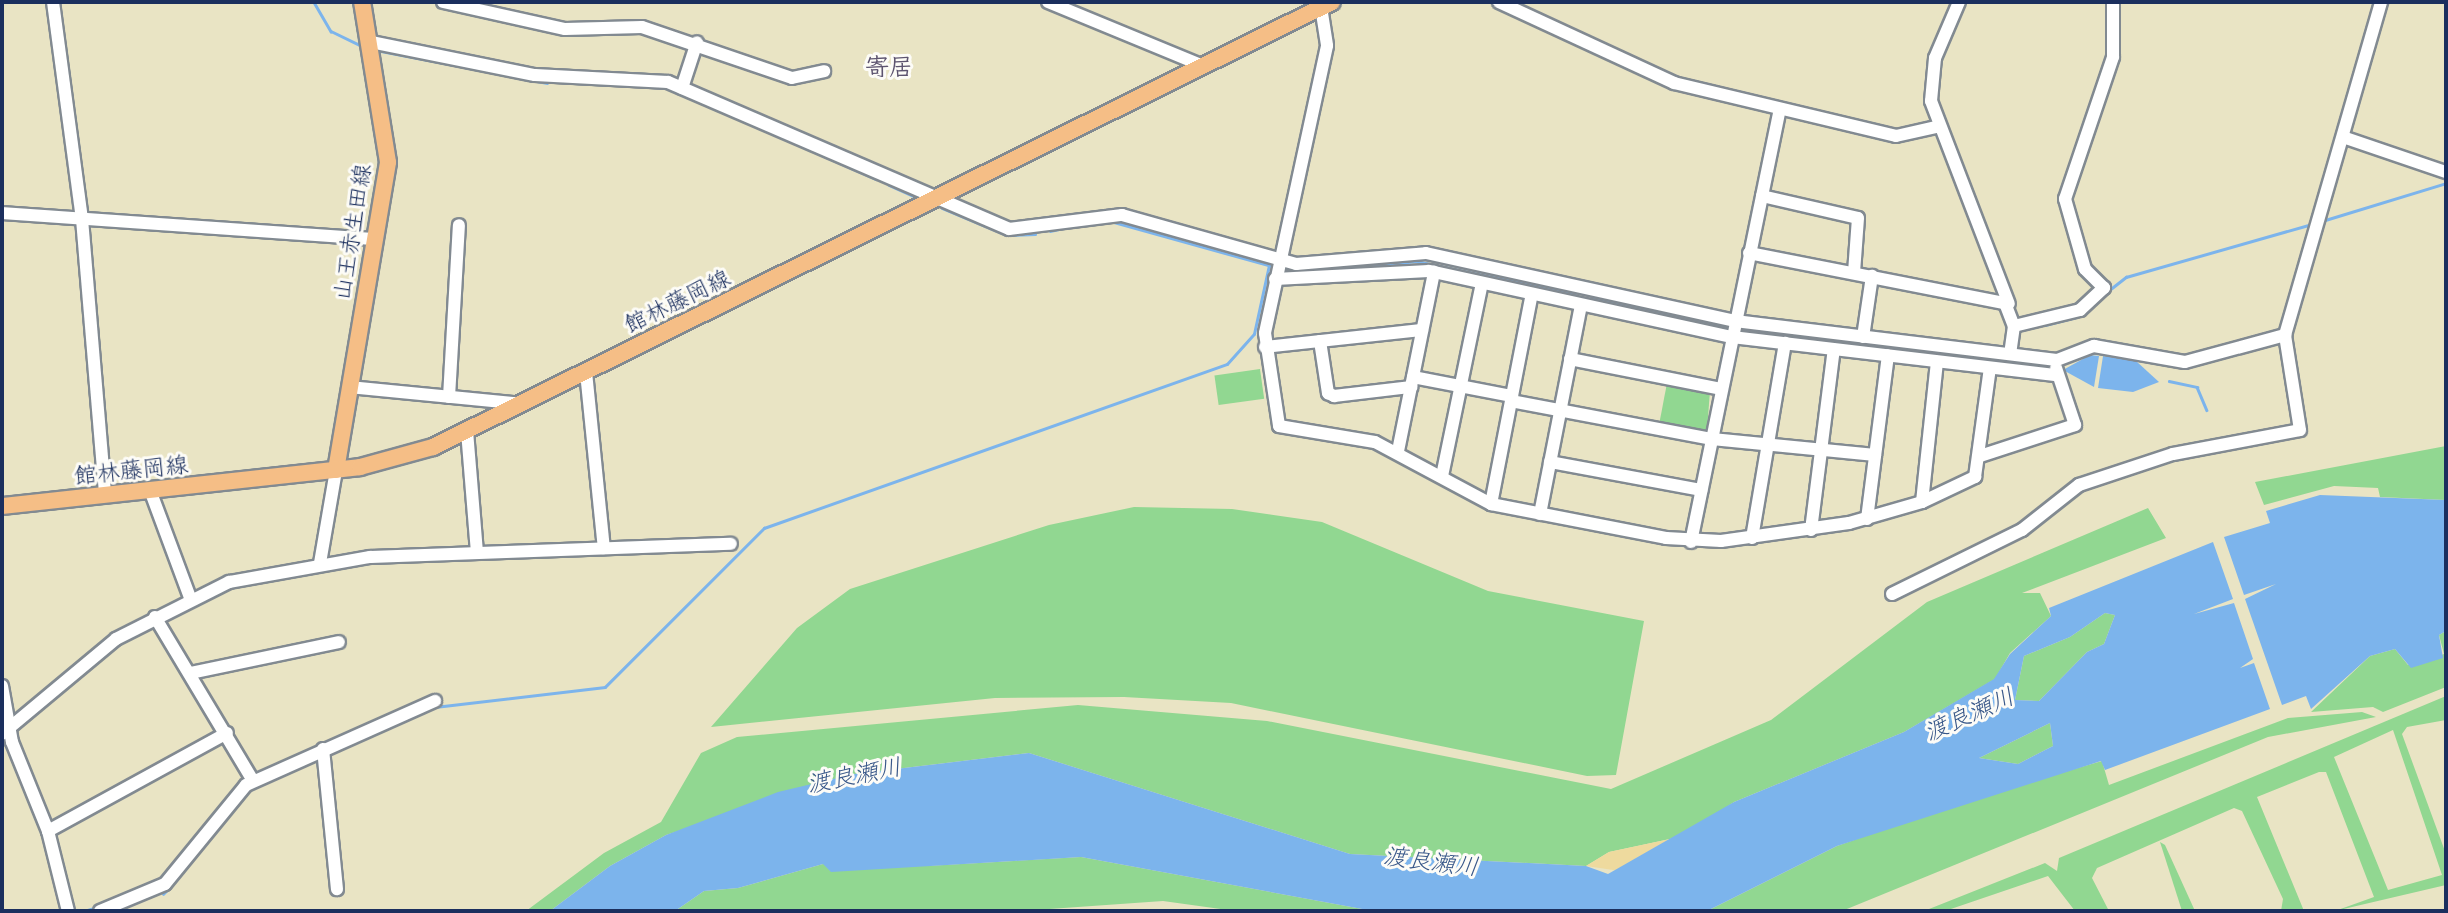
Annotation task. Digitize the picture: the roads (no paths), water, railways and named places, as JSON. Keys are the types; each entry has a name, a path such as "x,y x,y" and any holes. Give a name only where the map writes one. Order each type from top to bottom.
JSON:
{"main road":[{"name":"山王赤生田線","path":"336,470 388,142 362,2"},
{"name":"館林藤岡線","path":"2,506 336,470 410,456 522,404 1327,5"}],"street":[{"path":"53,2 82,219 105,495"},
{"path":"443,2 565,29 642,27 697,43 743,65 792,78 824,71"},
{"path":"1048,2 1203,65"},
{"path":"1499,2 1660,79 1896,136 1940,126"},
{"path":"1959,2 1935,58 1930,90 1940,126 2009,304 2014,326 2010,354"},
{"path":"2014,326 2080,310 2104,288 2083,263 2066,199 2113,57 2113,2"},
{"path":"1892,594 2022,530 2079,485 2173,453 2300,430 2285,335 2381,2"},
{"path":"1327,5 1327,46 1275,279 1265,346 1276,423 1350,434 1398,451 1491,504 1691,542 1752,538 1867,519 1922,502 1975,477 1990,368"},
{"path":"371,42 535,75 654,78 1009,229 1122,215 1306,265 1426,253 1735,321 2057,360 2094,346 2193,361 2285,335"},
{"path":"682,88 697,43"},
{"path":"1691,542 1780,109"},
{"path":"2343,137 2446,172"},
{"path":"1762,196 1858,218 1854,273"},
{"path":"2,213 374,239"},
{"path":"449,397 459,225"},
{"path":"1749,253 2009,304"},
{"path":"1275,279 1434,272 1731,337 2055,375"},
{"path":"1398,451 1434,272"},
{"path":"1863,337 1872,276"},
{"path":"1442,476 1463,386 1482,283"},
{"path":"1491,504 1532,294"},
{"path":"1540,514 1581,305"},
{"path":"1265,346 1422,330"},
{"path":"1320,341 1328,393 1334,396 1412,382 1463,386 1560,410 1712,439 1767,447 1875,455"},
{"path":"1752,538 1785,343"},
{"path":"1811,530 1834,349"},
{"path":"1867,519 1888,355"},
{"path":"1570,359 1722,389"},
{"path":"1980,456 2075,425 2055,375 2057,360"},
{"path":"1922,502 1937,362"},
{"path":"586,372 604,548"},
{"path":"350,387 522,404"},
{"path":"467,431 477,552"},
{"path":"1550,462 1701,490"},
{"path":"320,563 336,470"},
{"path":"150,490 191,600"},
{"path":"5,731 92,657 155,617 229,582 320,563 477,552 731,544"},
{"path":"155,617 227,733 253,781"},
{"path":"191,673 340,642"},
{"path":"2,686 5,731 48,831 68,911"},
{"path":"100,911 165,884 253,781 435,701"},
{"path":"48,831 227,733"},
{"path":"323,748 337,889"}],"water":[{"path":"2090,355 2099,356 2094,387 2063,370"},
{"path":"2103,356 2136,361 2159,382 2133,392 2098,388"},
{"path":"2320,495 2446,500 2446,631 2439,635 2443,658 2411,668 2395,649 2370,656 2311,709 2306,696 2282,705 2245,599 2276,584 2244,595 2224,537 2270,523 2266,511"},
{"name":"渡良瀬川","path":"2213,542 2233,599 2194,614 2234,603 2253,659 2240,668 2254,663 2270,709 2105,770 2101,761 1837,846 1707,911 1373,911 1081,857 831,872 823,864 738,888 704,891 675,911 550,911 610,866 666,835 778,792 854,774 1029,753 1350,854 1586,866 1608,874 1734,802 1904,732 1994,679 2010,654 2051,616 2049,608","holes":["2105,613 2115,615 2104,644 2087,652 2039,701 2015,700 2024,656 2070,637","2050,723 2053,746 2018,764 1979,758"]}],"waterway":[{"path":"314,2 331,31 364,47"},
{"path":"381,51 547,83"},
{"path":"562,83 576,83"},
{"path":"767,131 876,179"},
{"path":"2322,221 2446,183"},
{"path":"889,185 920,199"},
{"path":"942,208 1007,235 1035,234"},
{"path":"1114,222 1272,266"},
{"path":"2108,291 2126,277 2312,224"},
{"path":"1050,231 1063,228"},
{"path":"1351,269 1416,261 1575,294"},
{"path":"435,707 605,687 764,528 1227,364 1254,334 1269,265"},
{"path":"1591,298 1731,328"},
{"path":"2085,313 2100,298"},
{"path":"2045,325 2076,317"},
{"path":"1739,330 1889,347"},
{"path":"1894,348 1994,360"},
{"path":"2000,360 2054,367"},
{"path":"2169,381 2197,387 2207,410"},
{"path":"163,894 168,889"},
{"path":"84,911 98,907"}],"district":[{"name":"寄居","path":"889,67"}]}
